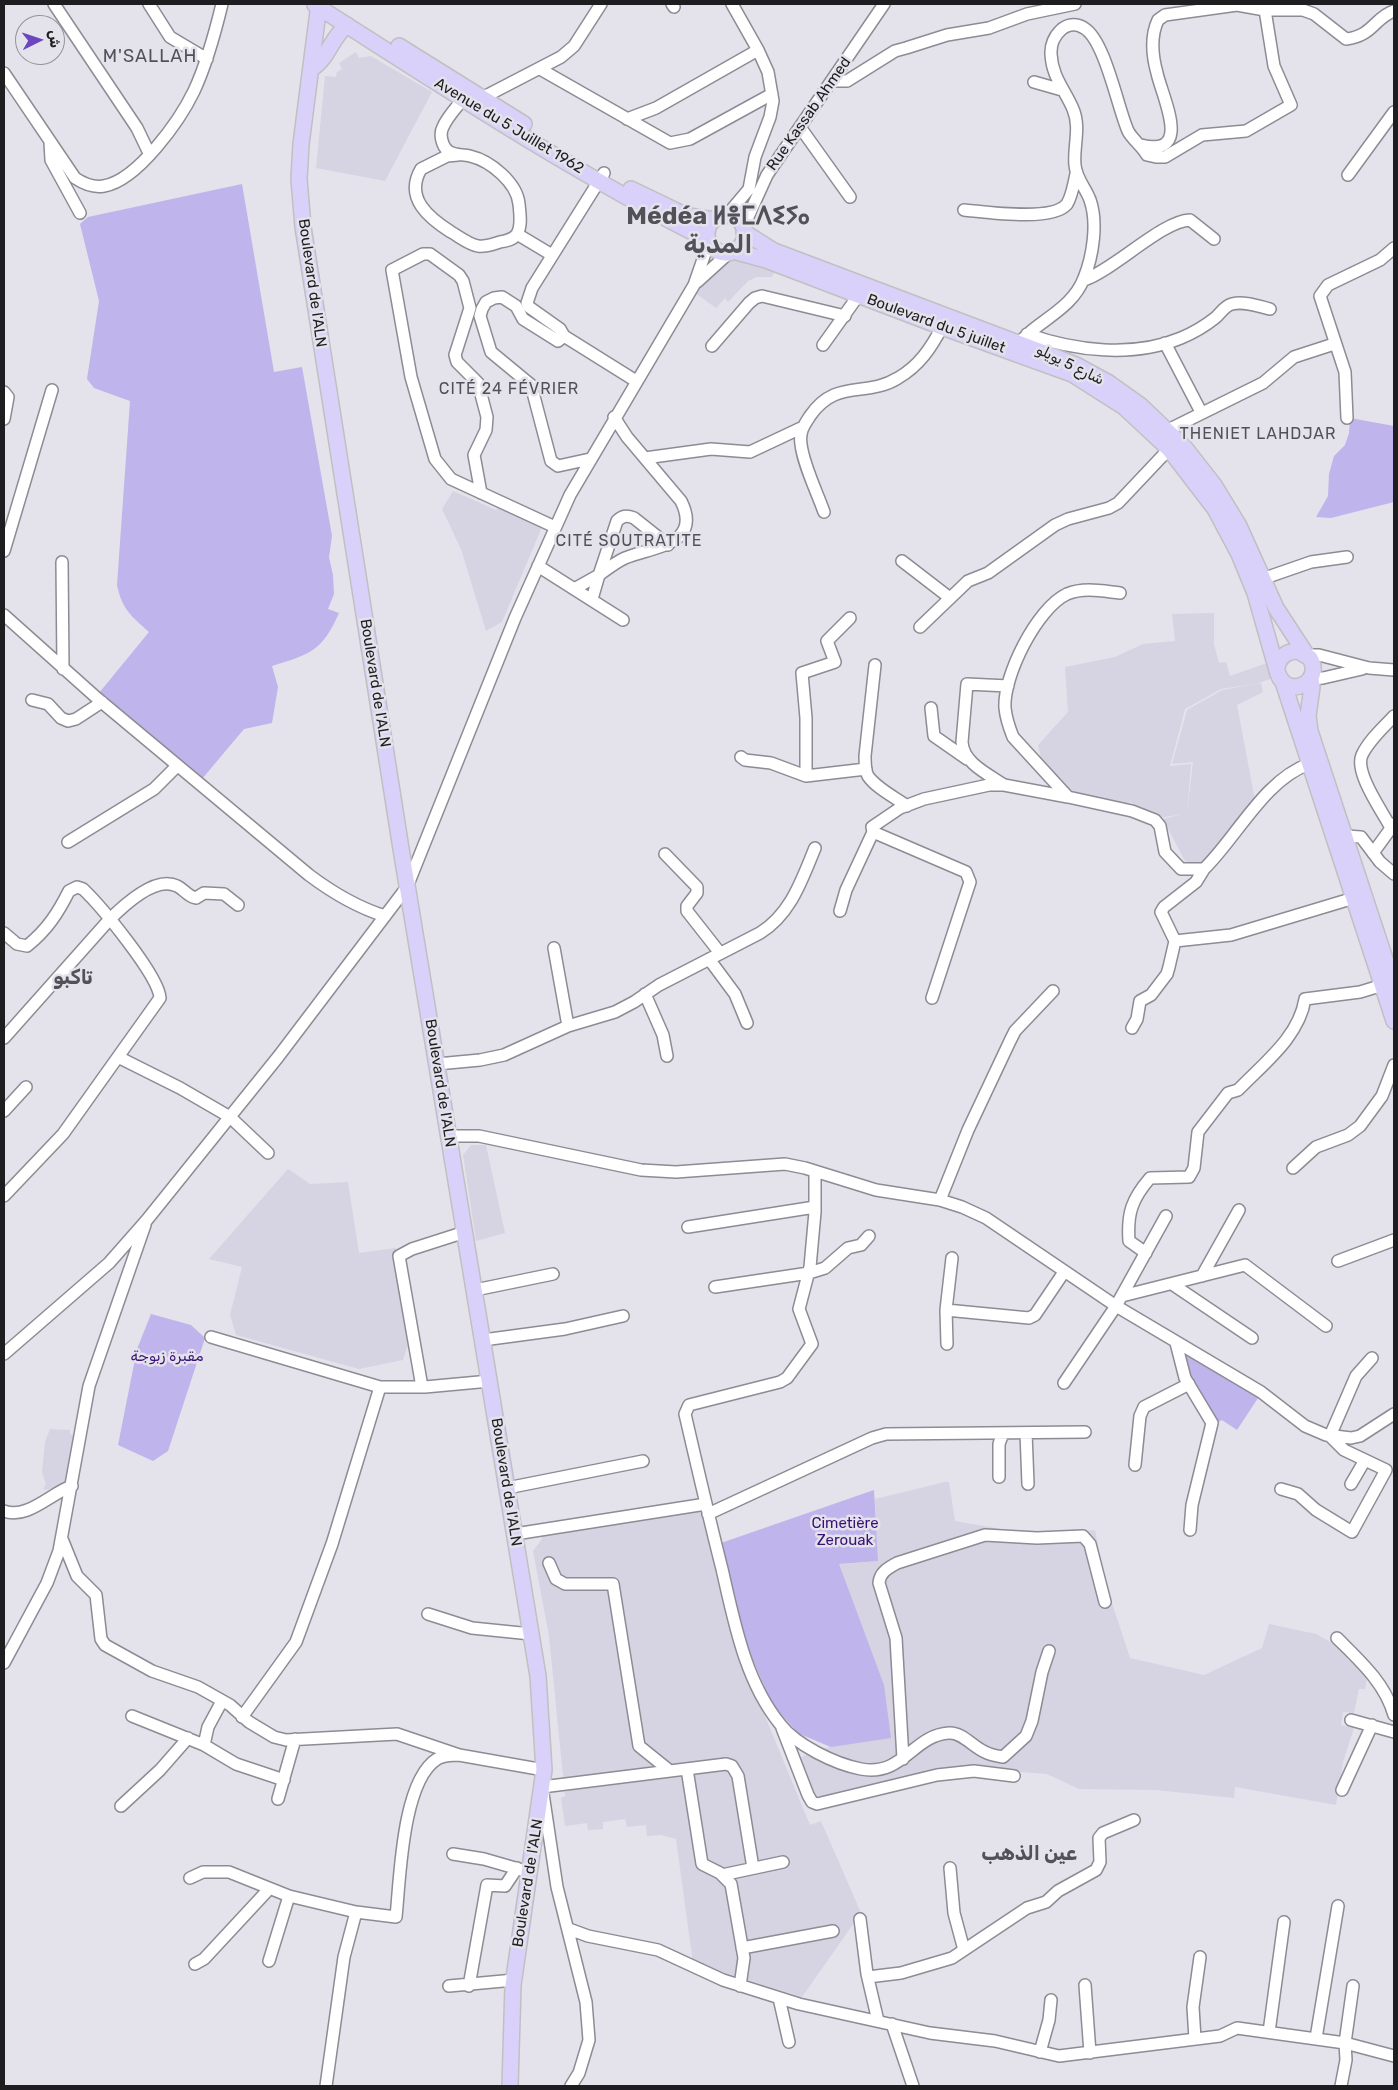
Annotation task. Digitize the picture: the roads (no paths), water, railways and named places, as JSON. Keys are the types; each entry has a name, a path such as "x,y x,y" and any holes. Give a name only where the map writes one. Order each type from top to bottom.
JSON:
{"main road":[{"name":"Avenue du 5 Juillet 1962","path":"317,5 463,99 601,177 679,212 720,218"},
{"name":"Avenue du 5 Juillet 1962","path":"317,5 482,98 658,216 708,241"},
{"name":"Boulevard de l'ALN","path":"317,5 311,75 301,144 299,179 302,226 407,887 538,1676 544,1770 542,1787 523,1870 514,1980 510,2086"},
{"path":"311,75 334,39 346,25"},
{"path":"720,218 737,219 744,230 742,243 731,252 720,252 708,241 707,233 720,218"},
{"name":"شارع 5 يويلو","path":"744,230 774,251 1019,343 1093,374 1140,405 1168,430 1200,466 1223,498 1239,526 1276,608 1307,654"},
{"name":"Boulevard du 5 juillet","path":"731,252 766,260 942,327 1019,343 1090,384 1129,412 1169,449 1201,488 1232,539 1258,603 1280,676 1354,898 1389,985"},
{"path":"1311,679 1300,687 1290,687 1280,676 1282,657 1289,652 1298,651 1307,654 1314,666 1308,716 1310,731 1346,836 1389,985 1394,1021"}],"street":[{"path":"54,4 137,128 150,153"},
{"path":"149,4 170,37 207,59"},
{"path":"4,73 75,178 94,186 105,186 118,180 150,153 171,129 186,105 207,59 222,4"},
{"path":"482,98 561,57 574,46 601,4"},
{"path":"720,218 757,181 755,157 772,110 772,94 768,72 732,4"},
{"name":"Rue Kassab Ahmed","path":"744,230 757,181 800,127 884,4"},
{"path":"832,81 847,81 895,52 906,48 947,35 989,28 1027,14 1074,4"},
{"path":"1141,145 1158,148 1164,145 1168,141 1171,130 1168,103 1157,74 1152,42 1158,20 1165,15 1222,6 1249,5 1265,10 1303,10 1314,14 1346,39 1367,32 1388,13 1394,11"},
{"path":"1019,343 1061,310 1074,295 1084,280 1091,250 1093,213 1090,199 1076,174 1074,164 1076,120 1073,109 1054,72 1051,53 1052,40 1059,30 1068,25 1078,26 1085,28 1092,36 1114,84 1129,133 1141,145 1147,155 1156,158 1165,157 1202,135 1246,131 1291,105 1274,66 1265,10"},
{"path":"627,119 656,108 758,50"},
{"path":"540,69 670,142 680,143 690,140 772,94"},
{"path":"1034,82 1062,90"},
{"path":"458,155 448,151 443,144 441,134 443,126 463,99"},
{"path":"1348,175 1394,112"},
{"path":"800,127 850,197"},
{"path":"50,142 51,160 80,213"},
{"path":"447,156 470,156 484,161 511,183 517,193 520,226 517,234 507,241 478,246 467,242 431,219 423,209 417,196 416,184 421,169 447,156"},
{"path":"964,210 1024,215 1060,210 1069,200 1076,174"},
{"path":"601,177 532,288 527,303 529,307 560,329 564,336 636,381"},
{"path":"1084,280 1097,275 1152,238 1183,221 1190,220 1214,239"},
{"path":"517,234 552,255"},
{"path":"4,1354 110,1263 230,1117 407,887 555,527 614,417 694,285 708,241"},
{"path":"1347,418 1345,372 1334,344 1320,296 1328,285 1380,260 1394,248"},
{"path":"694,285 731,252"},
{"path":"481,493 474,455 486,430 487,417 478,383 457,362 455,354 468,315 468,298 459,275 434,256 423,254 392,270 411,377 435,459 451,479 481,493 555,527"},
{"path":"712,346 755,298 770,296 845,316"},
{"path":"823,345 858,296"},
{"path":"564,336 558,341 524,319 516,306 502,297 486,302 480,316 491,352 531,385 552,461 558,466 590,459"},
{"path":"1019,343 1062,344 1100,350 1136,348 1181,338 1202,327 1232,304 1249,304 1270,309"},
{"path":"645,458 711,449 750,452 802,428 822,400 830,395 886,383 905,373 922,359 942,327"},
{"path":"1165,343 1201,412"},
{"path":"1168,430 1201,412 1263,383 1294,356 1334,344"},
{"path":"4,551 52,390"},
{"path":"4,392 8,397 4,419"},
{"path":"574,589 624,558 668,545 675,541 683,529 686,511 681,502 618,426 614,417"},
{"path":"802,428 801,445 824,512"},
{"path":"920,627 968,581 988,573 1056,524 1109,508 1118,503 1169,449"},
{"path":"592,600 617,521 621,517 628,515 634,518 668,545"},
{"path":"1262,579 1311,562 1347,557"},
{"path":"902,561 950,598"},
{"path":"62,562 63,669"},
{"path":"538,566 623,620"},
{"path":"1068,797 1013,737 1008,725 1005,706 1010,674 1029,636 1051,607 1066,595 1084,589 1120,592"},
{"path":"4,615 63,669 177,766 334,894 385,916"},
{"path":"806,776 806,718 802,673 835,662 827,641 850,618"},
{"path":"1307,654 1319,655 1369,668 1394,670"},
{"path":"875,665 865,756 866,769 868,776 876,784 907,806"},
{"path":"1311,679 1369,668"},
{"path":"968,760 962,751 965,687 970,682 1008,686"},
{"path":"32,700 48,704 61,718 68,721 76,719 102,702"},
{"path":"932,708 934,736 1004,785"},
{"path":"1374,853 1393,826 1364,778 1360,765 1361,756 1367,745 1393,719"},
{"path":"741,757 771,763 806,776 866,769"},
{"path":"1132,1028 1137,1019 1140,1001 1152,995 1167,974 1175,941 1161,912 1164,907 1196,882 1204,869 1269,793 1289,773 1309,764"},
{"path":"68,842 154,789 177,766"},
{"path":"840,911 846,890 874,832 872,827 907,806 967,789 1004,785 1132,811 1155,820 1160,826 1166,852 1181,869 1204,869"},
{"path":"874,832 966,872 969,877 970,882 932,998"},
{"path":"1346,836 1361,837 1394,874"},
{"path":"437,1064 480,1060 504,1055 568,1026 615,1012 772,926 797,890 816,848"},
{"path":"664,854 697,887 697,893 687,906 687,911 720,953"},
{"path":"4,1038 124,904 141,893 168,884 177,886 185,895 196,898 204,893 224,894 238,905"},
{"path":"4,934 17,944 27,946 57,916 69,891 77,888 89,895 143,964 157,986 160,998 63,1134 5,1194"},
{"path":"1175,941 1231,936 1354,898"},
{"path":"554,948 568,1026"},
{"path":"709,959 734,994 747,1023"},
{"path":"1146,1253 1129,1241 1130,1206 1140,1190 1150,1178 1189,1177 1194,1168 1198,1132 1228,1093 1238,1090 1288,1038 1297,1026 1305,999 1360,992 1389,985"},
{"path":"940,1200 968,1130 1010,1040 1053,991"},
{"path":"645,994 662,1035 667,1056"},
{"path":"118,1057 180,1088 230,1117 268,1153"},
{"path":"1293,1168 1316,1147 1348,1135 1360,1126 1382,1096 1394,1065"},
{"path":"4,1111 26,1087"},
{"path":"449,1136 479,1136 622,1168 641,1170 676,1172 785,1164 876,1190 940,1200 962,1206 986,1218 1025,1243 1064,1272 1116,1306 1261,1392 1305,1426 1330,1436 1351,1438 1360,1436 1394,1414"},
{"path":"815,1172 815,1208 808,1273 799,1309 812,1344 786,1378 780,1382 689,1404 685,1414 707,1509 744,1650 769,1708 780,1725 812,1802 817,1804 937,1775 974,1772 1014,1776"},
{"path":"688,1227 815,1208"},
{"path":"1202,1276 1239,1210"},
{"path":"1064,1383 1116,1306 1166,1216"},
{"path":"4,1663 47,1583 62,1539 89,1386 106,1333 137,1253 146,1221"},
{"path":"422,1388 399,1256 412,1249 465,1232"},
{"path":"715,1287 808,1273 825,1268 848,1248 861,1245 869,1236"},
{"path":"1338,1261 1394,1240"},
{"path":"947,1344 946,1310 952,1258"},
{"path":"1122,1296 1245,1265 1326,1326"},
{"path":"946,1310 1029,1318 1035,1315 1064,1272"},
{"path":"475,1290 553,1274"},
{"path":"1172,1284 1252,1338"},
{"path":"483,1340 566,1328 622,1316"},
{"path":"211,1337 380,1387 422,1388 490,1381"},
{"path":"1176,1343 1185,1378 1212,1423 1192,1505 1190,1530"},
{"path":"1330,1436 1356,1376 1372,1358"},
{"path":"1135,1465 1140,1416 1144,1407 1189,1384"},
{"path":"242,1717 296,1642 332,1544 380,1387"},
{"path":"514,1534 707,1509 872,1438 886,1434 1085,1432"},
{"path":"999,1477 999,1444 1003,1433"},
{"path":"1026,1433 1028,1484"},
{"path":"1281,1489 1298,1494 1316,1510 1352,1532 1386,1470 1344,1450 1330,1436"},
{"path":"1351,1484 1365,1460"},
{"path":"507,1488 643,1461"},
{"path":"4,1511 14,1514 28,1510 60,1490 72,1486"},
{"path":"903,1759 896,1638 879,1583 879,1577 885,1570 897,1563 985,1535 999,1534 1036,1538 1083,1536 1090,1544 1105,1602"},
{"path":"62,1539 77,1576 96,1595 101,1639 105,1646 152,1671 198,1687 274,1737 295,1739 397,1734 459,1755 544,1770"},
{"path":"549,1564 556,1579 565,1584 613,1584 639,1746 670,1771"},
{"path":"428,1614 472,1628 531,1634"},
{"path":"1337,1638 1382,1686 1390,1701 1394,1715"},
{"path":"780,1725 796,1740 810,1748 860,1769 886,1769 932,1738 947,1733 957,1733 987,1754 1003,1757 1026,1736 1032,1721 1042,1672 1049,1651"},
{"path":"204,1745 208,1727 222,1701"},
{"path":"132,1716 204,1745 236,1764 284,1780"},
{"path":"1351,1720 1394,1732"},
{"path":"1342,1790 1372,1725"},
{"path":"121,1806 160,1770 188,1738"},
{"path":"278,1799 295,1739"},
{"path":"190,1878 203,1872 229,1872 244,1876 269,1889 289,1896 356,1912 396,1917 403,1849 411,1801 422,1776 435,1760 446,1755 459,1755"},
{"path":"572,2086 579,2073 589,2040 586,2002 557,1887 542,1787 726,1764 736,1769 753,1868"},
{"path":"687,1769 702,1864 722,1875 731,1884 742,1948 743,1967 740,1986"},
{"path":"868,1978 901,1973 952,1958 1027,1908 1046,1902 1058,1891 1096,1870 1100,1862 1100,1838 1103,1834 1134,1820"},
{"path":"453,1854 484,1859 523,1870"},
{"path":"722,1875 783,1862"},
{"path":"950,1868 954,1912 964,1950"},
{"path":"469,1986 487,1885 505,1886 523,1870"},
{"path":"195,1964 204,1959 269,1889"},
{"path":"269,1961 289,1896"},
{"path":"1316,2038 1338,1906"},
{"path":"326,2086 344,1957 356,1912"},
{"path":"860,1919 868,1978 878,2021"},
{"path":"1269,2032 1284,1922"},
{"path":"569,1929 588,1936 658,1950 740,1986 780,1998 930,2034 995,2041 1059,2056 1220,2036 1237,2028 1345,2042 1394,2056"},
{"path":"742,1948 833,1931"},
{"path":"1195,2039 1193,2008 1200,1957"},
{"path":"449,1986 469,1986 514,1980"},
{"path":"1085,1985 1090,2053"},
{"path":"1341,2086 1346,2060 1345,2042 1353,1986"},
{"path":"780,1998 789,2042"},
{"path":"1040,2052 1049,2020 1051,2000"},
{"path":"892,2024 913,2086"}],"district":[{"name":"M'SALLAH","path":"150,57"},
{"name":"Médéa ⵍⴻⵎⴷⵉⵢⴰ المدية","path":"718,232"},
{"name":"CITÉ 24 FÉVRIER","path":"509,389"},
{"name":"THENIET LAHDJAR","path":"1258,434"},
{"name":"CITÉ SOUTRATITE","path":"629,541"},
{"name":"تاكبو","path":"73,978"},
{"name":"عين الذهب","path":"1029,1854"}],"park label":[{"name":"مقبرة زبوجة","path":"167,1357"},
{"name":"Cimetière Zerouak","path":"845,1532"}]}
